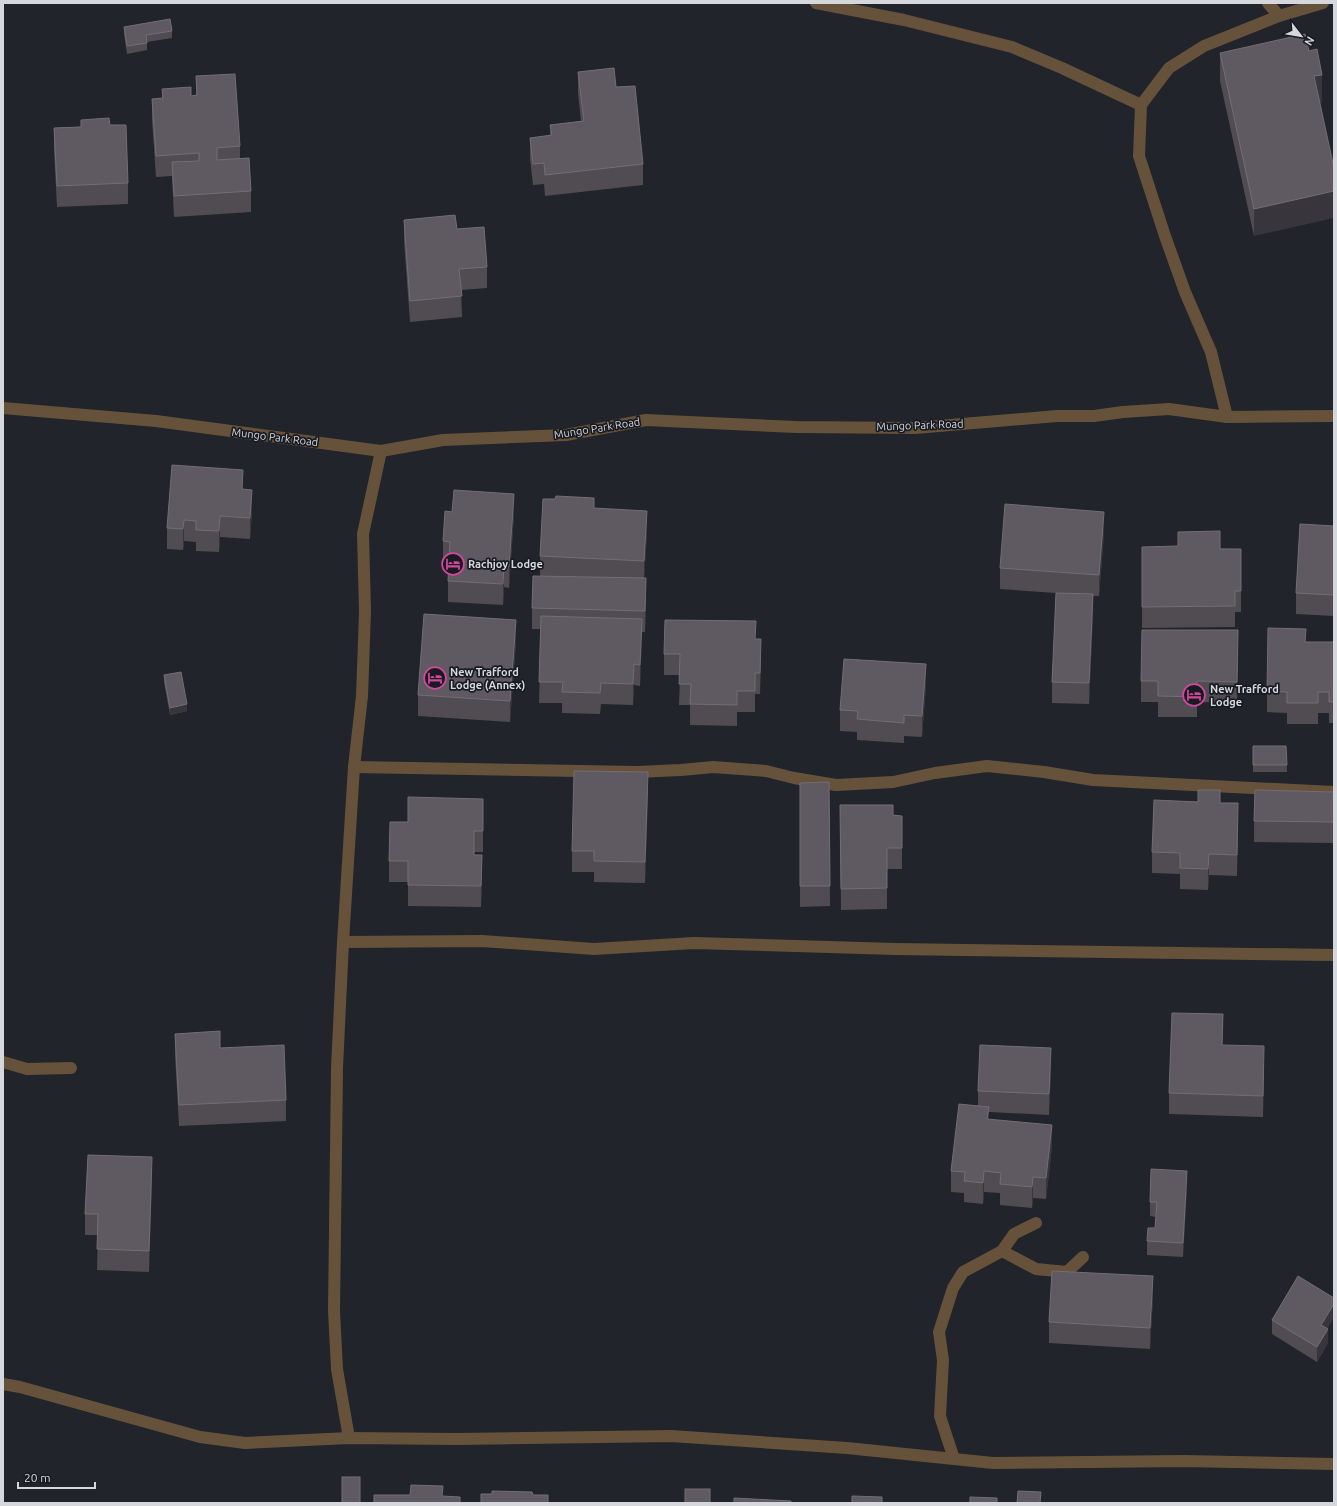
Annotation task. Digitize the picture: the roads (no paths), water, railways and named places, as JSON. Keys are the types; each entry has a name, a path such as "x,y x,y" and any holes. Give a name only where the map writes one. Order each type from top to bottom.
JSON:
{"street":[{"path":"816,3 904,20 1012,47 1142,105"},
{"path":"1268,3 1279,16"},
{"path":"1226,417 1211,352 1185,292 1139,156 1142,105 1169,68 1204,46 1279,16 1323,3"},
{"name":"Mungo Park Road","path":"3,408 156,421 381,451 443,440 566,435 646,420 796,427 915,428 1058,416 1094,416 1123,412 1169,410 1226,417 1334,416"},
{"path":"348,1438 337,1369 334,1311 337,1068 354,767 362,696 365,612 363,534 381,451"},
{"path":"354,767 636,772 712,767 766,771 794,778 836,785 893,782 935,773 987,766 1044,772 1093,780 1334,792"},
{"path":"343,942 482,940 594,948 694,943 895,949 1334,955"},
{"path":"3,1062 27,1069 71,1068"},
{"path":"954,1459 940,1416 943,1360 940,1332 953,1288 963,1272 1002,1251 1014,1234 1036,1223"},
{"path":"1002,1251 1036,1269 1068,1272 1083,1257"},
{"path":"3,1384 27,1389 200,1437 246,1443 348,1438 458,1439 671,1436 848,1448 993,1463 1184,1461 1334,1464"}],"place":[{"name":"Rachjoy Lodge","path":"453,564"},
{"name":"New Trafford Lodge (Annex)","path":"435,678"},
{"name":"New Trafford Lodge","path":"1194,695"}]}
